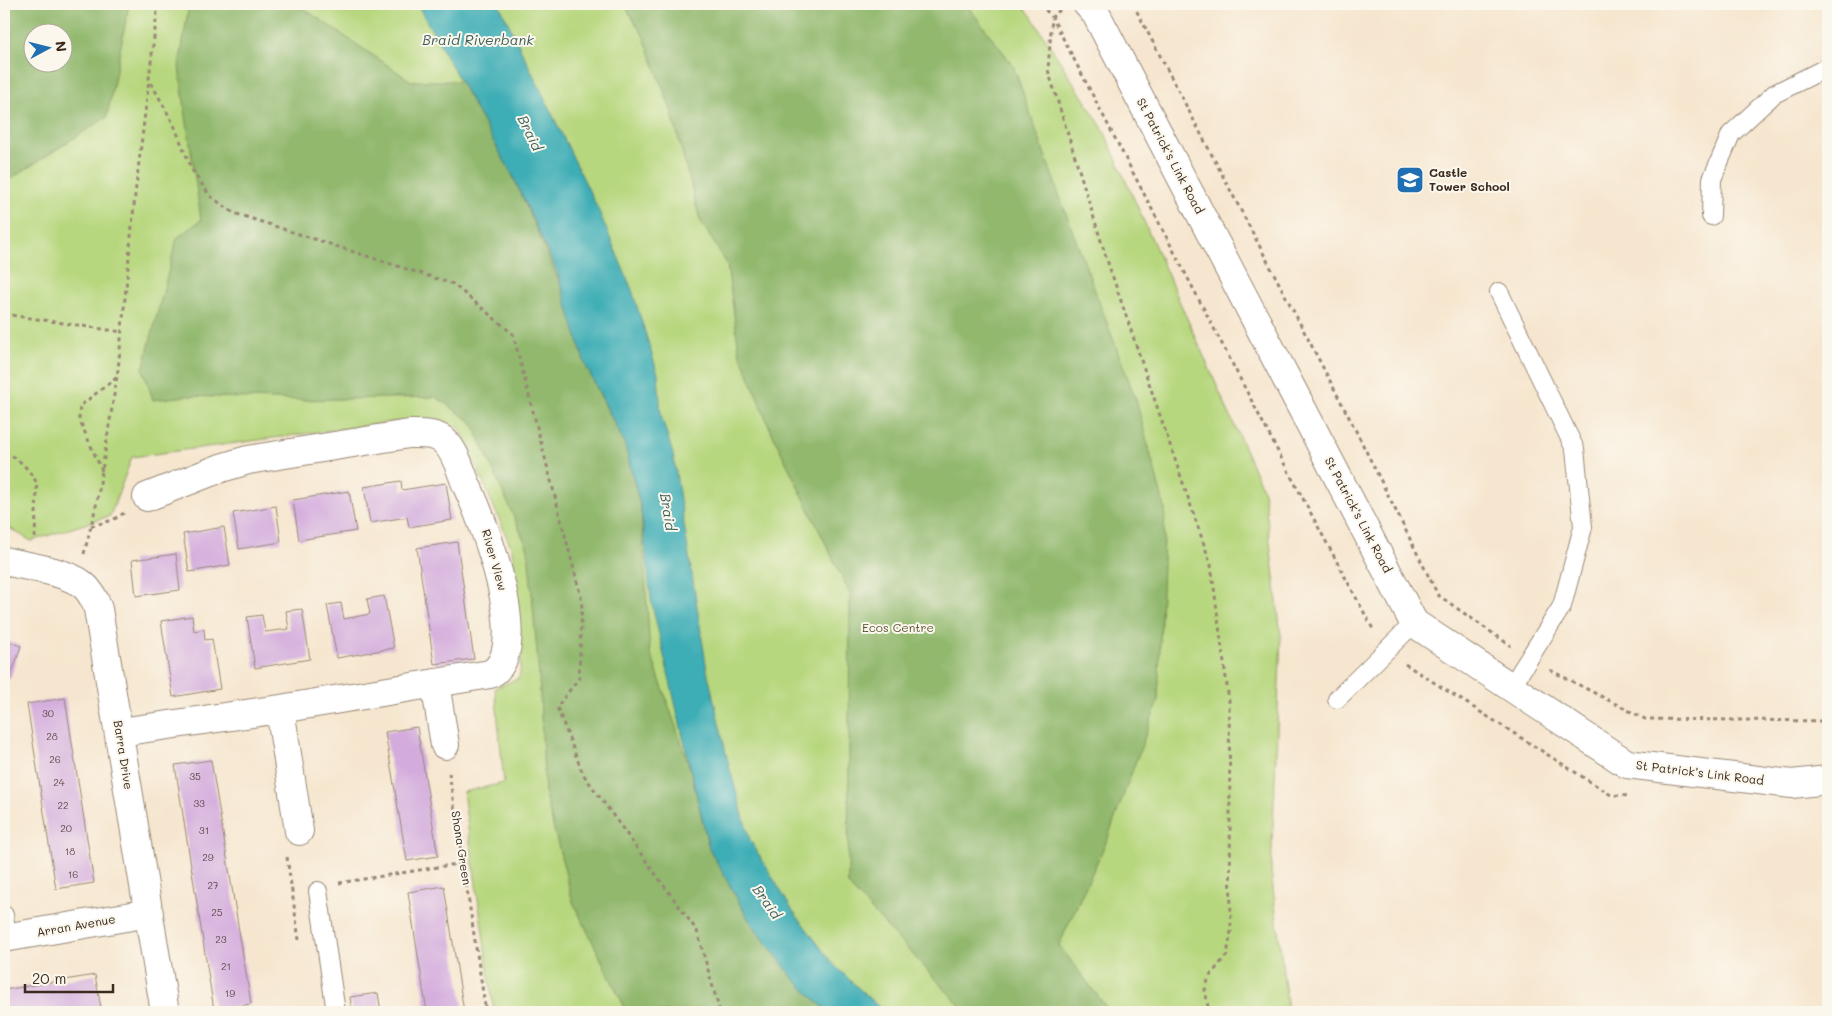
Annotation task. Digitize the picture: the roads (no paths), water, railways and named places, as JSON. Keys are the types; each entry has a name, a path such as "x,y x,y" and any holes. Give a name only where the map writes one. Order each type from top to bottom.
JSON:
{"street":[{"name":"St Patrick’s Link Road","path":"1087,4 1096,14 1414,623 1627,764 1792,784 1828,780"},
{"name":"River View","path":"120,732 280,709 490,674 498,670 505,657 507,639 506,609 501,579 481,515 452,451 440,438 424,434 409,434 248,460 221,468 147,497"},
{"name":"Barra Drive","path":"4,560 66,576 77,581 90,592 98,609 120,732 165,1012"},
{"path":"435,683 445,745"},
{"path":"280,709 299,831"},
{"name":"Arran Avenue","path":"5,930 149,913"}],"lane":[{"path":"1711,216 1712,179 1731,134 1774,94 1828,67"},
{"path":"1499,292 1575,449 1583,527 1562,606 1511,687"},
{"path":"1337,699 1414,623"},
{"path":"318,891 334,1012"}],"water":[{"name":"Braid Riverbank","path":"417,4 499,4 598,209 632,290 658,374 661,415 673,454 707,670 729,766 750,840 791,908 833,964 884,1012 828,1012 794,979 749,920 709,848 651,600 641,509 624,442 585,364 557,272 513,176"}],"place":[{"name":"Castle Tower School","path":"1410,180"}],"water label":[{"name":"Braid","path":"530,133"},
{"name":"Braid","path":"668,512"},
{"name":"Braid","path":"767,902"}],"park label":[{"name":"Ecos Centre","path":"898,628"}]}
